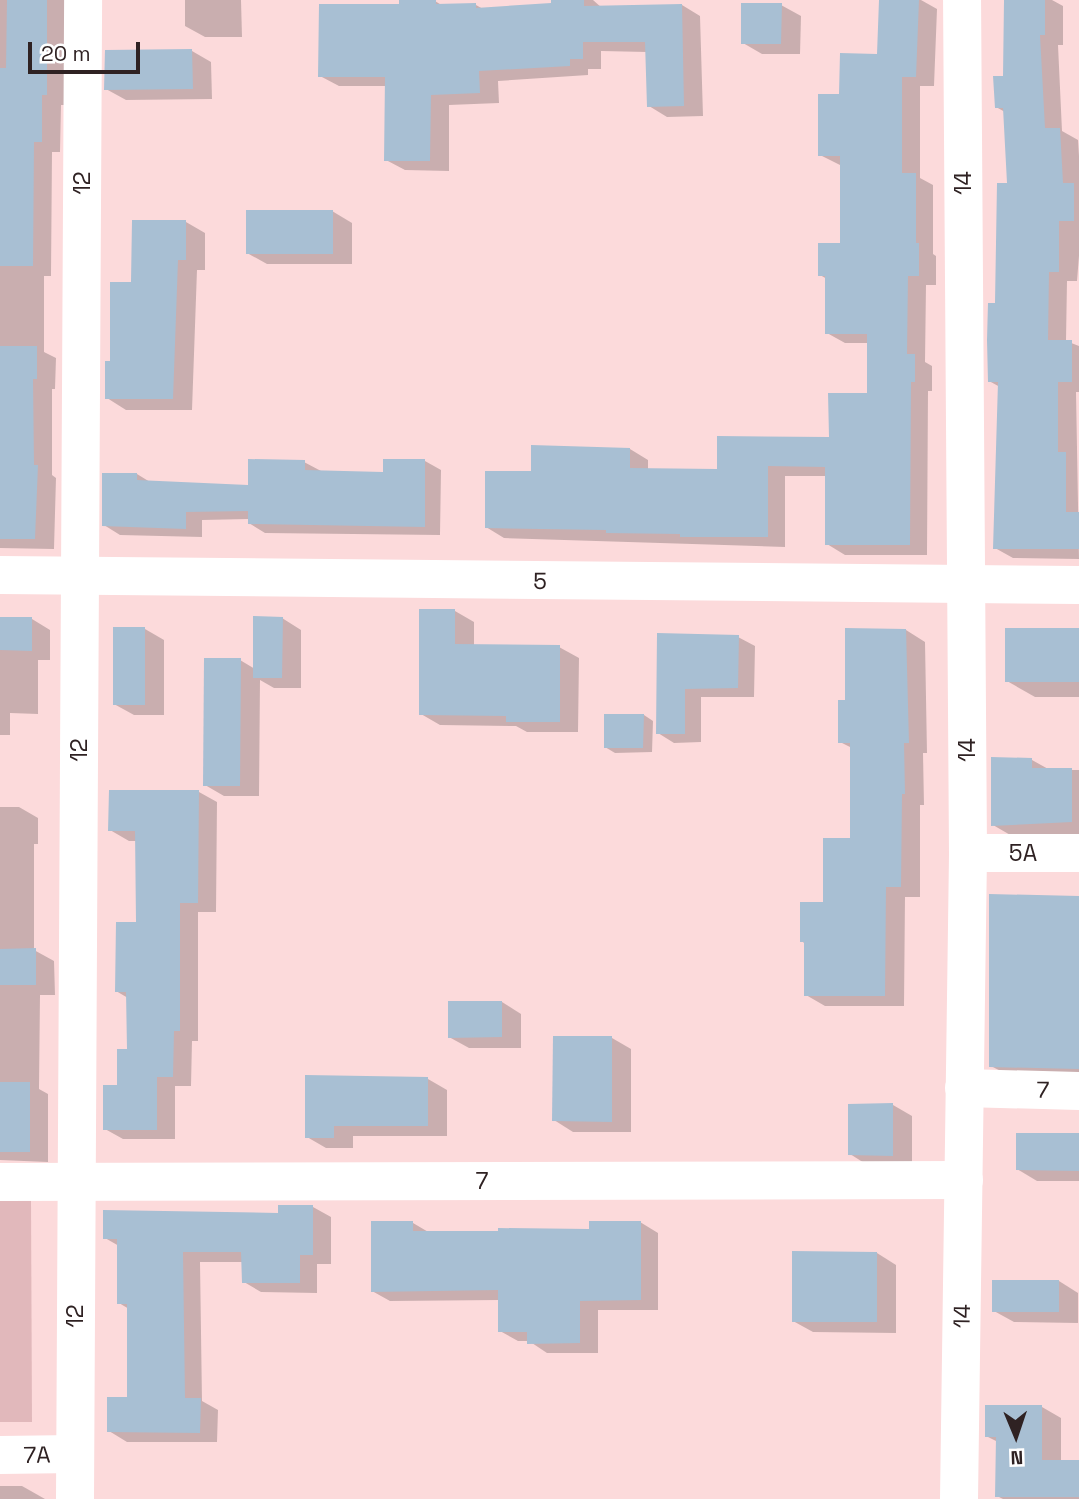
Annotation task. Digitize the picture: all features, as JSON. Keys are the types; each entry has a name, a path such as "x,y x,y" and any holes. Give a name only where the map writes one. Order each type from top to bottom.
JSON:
{"street":[{"name":"12","path":"75,1499 83,0"},
{"name":"14","path":"959,1499 968,853 962,0"},
{"name":"5","path":"0,575 966,587 1079,585"},
{"name":"5A","path":"968,853 1079,853"},
{"name":"7","path":"964,1088 1079,1091"},
{"name":"7","path":"0,1182 964,1180"},
{"name":"7A","path":"0,1455 75,1454"}],"shaded area":[{"path":"0,1199 31,1199 32,1422 0,1422"}],"building":[{"path":"7,0 47,0 47,95 42,95 42,142 34,142 33,266 0,266 0,68 6,68"},
{"path":"399,0 436,0 436,4 476,3 476,8 551,3 551,0 584,0 584,6 682,4 684,106 647,107 645,42 583,42 583,59 570,59 570,66 479,71 480,93 431,95 430,161 384,161 385,77 318,77 319,4 399,4"},
{"path":"879,0 919,0 916,77 902,77 902,173 916,173 916,243 919,243 919,276 908,276 907,354 915,354 915,382 911,382 910,545 825,545 825,467 768,466 768,537 680,537 680,534 606,533 606,530 485,528 485,471 531,471 531,445 630,448 630,468 717,469 717,436 829,437 828,393 867,393 867,334 825,334 825,276 818,276 818,243 840,243 840,156 818,156 818,94 839,94 840,53 877,54"},
{"path":"1004,0 1045,0 1045,35 1040,35 1045,128 1060,128 1063,183 1074,183 1074,221 1059,221 1059,272 1049,272 1048,340 1072,340 1072,382 1058,382 1058,452 1066,452 1066,512 1079,512 1079,549 993,549 998,382 988,382 987,340 988,303 995,303 997,183 1007,183 1003,108 995,108 993,76 1003,76"},
{"path":"741,3 782,3 781,44 741,44"},
{"path":"192,49 193,89 104,90 105,50"},
{"path":"246,210 333,210 333,254 246,254"},
{"path":"132,220 186,220 186,260 178,260 173,399 105,399 105,361 110,361 110,282 131,282"},
{"path":"0,346 37,346 37,379 33,379 34,465 38,465 35,539 0,539"},
{"path":"248,459 305,460 305,470 383,472 383,459 425,459 425,527 248,524 248,511 186,512 186,529 102,526 102,473 137,473 137,480 248,485"},
{"path":"419,609 455,609 455,644 560,645 560,722 506,722 506,716 419,715"},
{"path":"253,616 283,617 282,678 253,678"},
{"path":"0,617 32,617 32,651 0,650"},
{"path":"113,627 145,627 145,705 113,705"},
{"path":"845,628 906,629 909,743 904,743 901,887 886,887 885,996 804,996 804,942 800,942 800,902 823,902 823,838 850,838 850,743 838,743 838,700 845,700"},
{"path":"1005,628 1079,628 1079,682 1005,682"},
{"path":"657,633 739,635 738,688 685,689 685,734 656,734"},
{"path":"204,658 241,658 240,786 203,786"},
{"path":"604,714 644,714 643,748 604,748"},
{"path":"991,757 1032,758 1032,768 1072,768 1072,822 991,826"},
{"path":"109,790 199,790 198,903 180,903 180,1031 174,1031 173,1077 157,1077 157,1130 103,1130 103,1085 117,1085 117,1049 127,1049 126,992 115,992 116,922 136,922 135,831 108,831"},
{"path":"989,894 1079,896 1079,1069 989,1067"},
{"path":"36,948 36,985 0,985 0,949"},
{"path":"448,1001 502,1001 502,1037 448,1038"},
{"path":"553,1036 612,1036 612,1122 552,1121"},
{"path":"305,1075 428,1077 428,1126 334,1126 334,1138 305,1138"},
{"path":"0,1082 30,1082 30,1152 0,1152"},
{"path":"893,1103 893,1156 848,1155 848,1104"},
{"path":"1016,1133 1079,1133 1079,1171 1016,1170"},
{"path":"278,1205 313,1205 313,1255 300,1255 300,1283 242,1283 241,1252 183,1252 185,1398 201,1398 200,1433 107,1432 107,1397 127,1397 127,1304 117,1304 117,1239 103,1239 103,1210 278,1213"},
{"path":"371,1221 413,1221 413,1231 498,1231 498,1228 589,1229 589,1221 641,1221 641,1300 580,1301 580,1343 527,1344 527,1332 498,1332 498,1290 371,1292"},
{"path":"792,1251 877,1252 877,1322 792,1322"},
{"path":"992,1280 1059,1280 1059,1312 992,1312"},
{"path":"985,1405 1042,1405 1042,1460 1079,1460 1079,1497 995,1497 996,1437 985,1437"}]}
